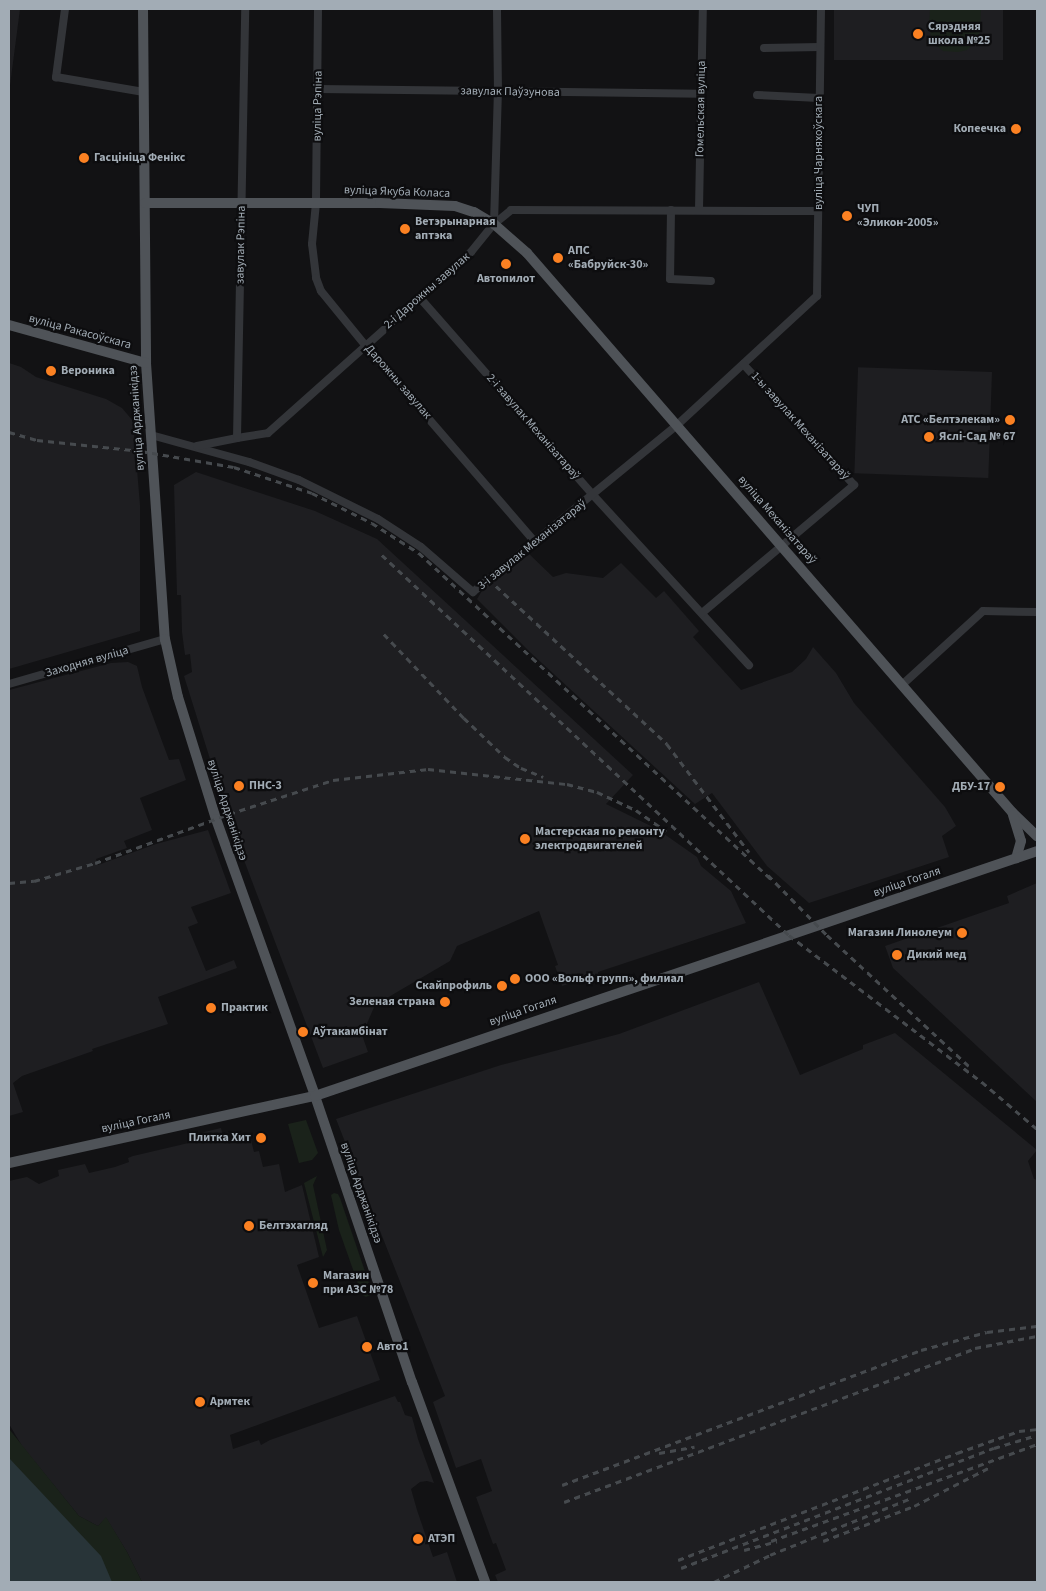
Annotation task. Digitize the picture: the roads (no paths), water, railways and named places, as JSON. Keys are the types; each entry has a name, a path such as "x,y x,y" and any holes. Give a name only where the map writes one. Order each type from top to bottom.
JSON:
{"main road":[{"name":"вуліца Арджанікідзэ","path":"143,9 146,362 165,640 178,697 216,819 315,1096 412,1382 485,1582"},
{"name":"вуліца Якуба Коласа","path":"145,203 316,203 455,206 474,212 494,224"},
{"name":"вуліца Механізатараў","path":"494,224 528,254 676,426 903,684 1012,812 1037,836"},
{"name":"вуліца Ракасоўскага","path":"9,325 146,362"},
{"path":"1012,812 1021,841 1016,858"},
{"name":"вуліца Гогаля","path":"9,1163 315,1096 1037,851"}],"street":[{"path":"65,9 56,77 144,92"},
{"name":"завулак Рэпіна","path":"237,438 244,9"},
{"name":"вуліца Рэпіна","path":"316,203 318,9"},
{"path":"494,224 498,92 497,9"},
{"name":"Гомельская вуліца","path":"699,209 704,9"},
{"name":"вуліца Чарняхоўскага","path":"817,296 822,9"},
{"path":"764,48 820,47"},
{"name":"завулак Паўзунова","path":"318,89 701,94"},
{"path":"757,95 819,98"},
{"name":"Дарожны завулак","path":"316,203 312,244 316,278 322,291 365,345 534,541"},
{"path":"494,224 511,210 699,209 818,211"},
{"path":"671,210 670,279 711,281"},
{"name":"2-і Дарожны завулак","path":"237,438 268,433 471,252 494,224"},
{"name":"3-і завулак Механізатараў","path":"151,435 274,470 378,519 421,548 473,592 676,426 817,296"},
{"name":"2-і завулак Механізатараў","path":"420,298 593,495 749,665"},
{"name":"1-ы завулак Механізатараў","path":"743,364 854,486 782,545"},
{"path":"194,446 237,438"},
{"path":"702,613 782,545"},
{"path":"903,684 983,611 1037,612"},
{"name":"Заходняя вуліца","path":"9,684 165,640"}],"railway":[{"path":"9,432 37,440 141,451 234,467 312,493 372,523 419,553 771,879"},
{"path":"382,555 789,935 982,1082 1037,1129"},
{"path":"496,586 667,744 749,852"},
{"path":"384,634 464,718 505,757 521,768 543,777"},
{"path":"9,883 34,881 95,863 229,814 333,780 428,769 567,784 597,792 636,810 666,831"},
{"path":"768,875 827,935 969,1066"},
{"path":"562,1485 921,1350 987,1332 1037,1326"},
{"path":"564,1502 975,1348 1037,1336"},
{"path":"678,1560 957,1453 1019,1431 1037,1429"},
{"path":"681,1568 994,1448 1037,1435"},
{"path":"771,1541 1037,1444"},
{"path":"659,1453 694,1447"},
{"path":"823,1541 914,1506 992,1466"},
{"path":"714,1582 770,1555 911,1498"},
{"path":"744,1550 777,1541"}],"place":[{"name":"Сярэдняя школа №25","path":"918,34"},
{"name":"Копеечка","path":"1016,129"},
{"name":"Гасцініца Фенікс","path":"84,158"},
{"name":"ЧУП «Эликон-2005»","path":"847,216"},
{"name":"Ветэрынарная аптэка","path":"405,229"},
{"name":"АПС «Бабруйск-30»","path":"558,258"},
{"name":"Автопилот","path":"506,264"},
{"name":"Вероника","path":"51,371"},
{"name":"АТС «Белтэлекам»","path":"1010,420"},
{"name":"Яслі-Сад № 67","path":"929,437"},
{"name":"ПНС-3","path":"239,786"},
{"name":"ДБУ-17","path":"1000,787"},
{"name":"Мастерская по ремонту электродвигателей","path":"525,839"},
{"name":"Магазин Линолеум","path":"962,933"},
{"name":"Дикий мед","path":"897,955"},
{"name":"ООО «Вольф групп», филиал","path":"515,979"},
{"name":"Скайпрофиль","path":"502,986"},
{"name":"Зеленая страна","path":"445,1002"},
{"name":"Практик","path":"211,1008"},
{"name":"Аўтакамбінат","path":"303,1032"},
{"name":"Плитка Хит","path":"261,1138"},
{"name":"Белтэхагляд","path":"249,1226"},
{"name":"Магазин при АЗС №78","path":"313,1283"},
{"name":"Авто1","path":"367,1347"},
{"name":"Армтек","path":"200,1402"},
{"name":"АТЭП","path":"418,1539"}]}
